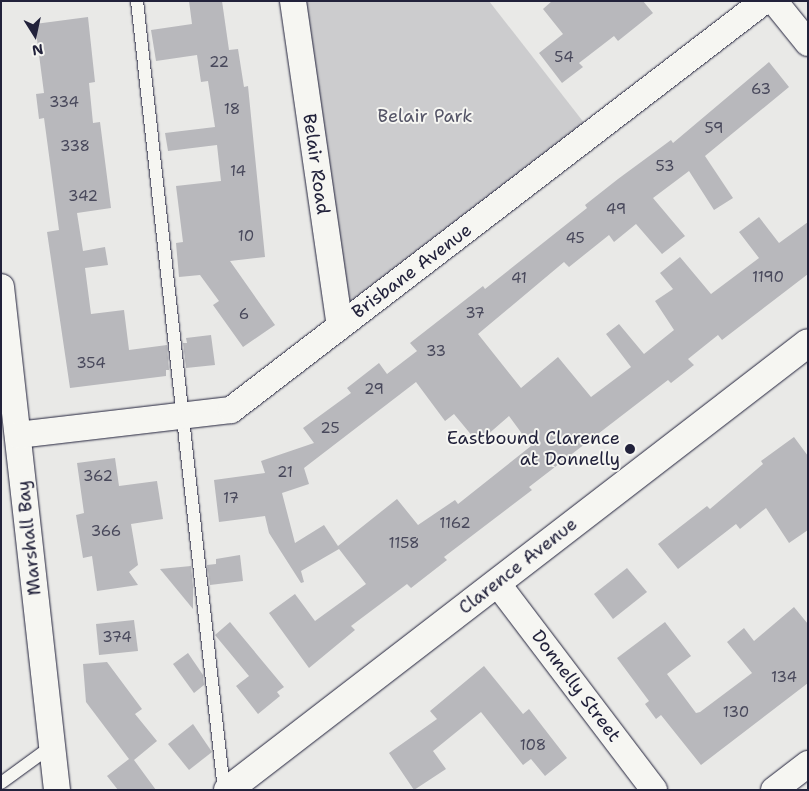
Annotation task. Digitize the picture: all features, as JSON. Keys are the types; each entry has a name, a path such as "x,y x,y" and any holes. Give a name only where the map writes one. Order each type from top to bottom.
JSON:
{"street":[{"name":"Belair Road","path":"293,1 340,326"},
{"name":"Brisbane Avenue","path":"18,435 231,410 764,1"},
{"path":"774,1 808,43"},
{"name":"Marshall Bay","path":"1,287 57,790"},
{"name":"Clarence Avenue","path":"228,790 808,343"},
{"name":"Donnelly Street","path":"497,583 654,790"},
{"path":"774,790 808,764"}],"lane":[{"path":"137,1 224,790"},
{"path":"1,783 52,746"}],"green space":[{"name":"Belair Park","path":"293,1 489,1 592,133 340,326"}],"building":[{"path":"189,1 222,1 229,50 238,49 244,87 248,86 265,257 230,261 275,325 243,347 213,305 219,301 200,275 179,277 176,243 183,242 176,186 221,181 217,145 168,151 165,133 215,127 208,81 201,82 197,55 156,61 151,30 192,24"},
{"path":"552,1 643,1 653,13 618,41 614,36 579,63 583,67 562,83 539,53 563,34 543,9"},
{"path":"88,17 95,82 89,83 93,123 100,122 111,208 77,213 83,251 105,247 108,265 85,268 91,314 124,310 129,350 167,345 169,370 166,370 166,376 70,388 47,232 59,230 44,118 39,119 36,94 44,93 35,24"},
{"path":"769,62 789,87 705,156 733,198 714,210 689,171 653,198 685,236 662,254 636,224 614,242 609,235 569,267 564,262 478,334 521,388 558,357 591,397 631,367 606,334 619,324 644,354 674,330 655,301 673,289 660,273 680,257 711,294 759,258 739,232 759,217 779,243 808,222 808,274 722,340 718,335 688,359 694,365 671,383 668,380 529,487 532,490 444,557 447,560 411,588 407,584 351,626 355,630 309,668 269,613 295,594 315,621 366,584 339,549 301,571 304,582 301,583 269,533 265,516 219,522 214,480 265,473 261,461 314,443 303,428 351,393 347,388 379,363 387,374 417,351 410,343 483,286 485,289 587,208 585,205 618,179 671,140 673,143","holes":["416,382 445,421 454,414 478,443 509,416 531,446 458,504 455,500 418,525 397,499 338,546 324,525 295,543 282,493 309,484 304,468"]},
{"path":"211,335 215,365 186,368 183,343 187,343 186,338"},
{"path":"794,437 808,456 808,530 789,543 766,508 740,529 736,524 678,569 658,544 707,506 710,509 763,464 761,461"},
{"path":"115,458 119,486 157,481 163,519 131,524 138,565 129,572 138,585 97,591 92,556 83,558 76,515 84,513 77,463"},
{"path":"240,555 243,581 210,585 207,565 216,564 216,559"},
{"path":"191,566 193,587 193,609 160,569"},
{"path":"627,568 647,592 613,619 594,594"},
{"path":"794,607 808,624 808,683 701,765 661,715 656,719 645,704 649,701 617,658 665,622 691,656 667,674 696,713 700,712 752,673 727,642 744,628 754,641"},
{"path":"134,620 138,651 99,655 96,624"},
{"path":"230,622 284,687 277,692 280,696 258,714 236,686 249,676 215,635"},
{"path":"188,653 203,675 204,685 194,693 173,664"},
{"path":"107,662 142,709 135,714 157,741 134,760 156,790 118,790 107,776 129,759 86,702 83,664"},
{"path":"484,666 523,714 529,709 567,758 545,776 531,759 523,765 481,712 433,751 446,769 414,790 389,753 437,719 430,711"},
{"path":"193,724 212,752 189,770 168,744"}],"place":[{"name":"Eastbound Clarence at Donnelly","path":"630,449"}]}
